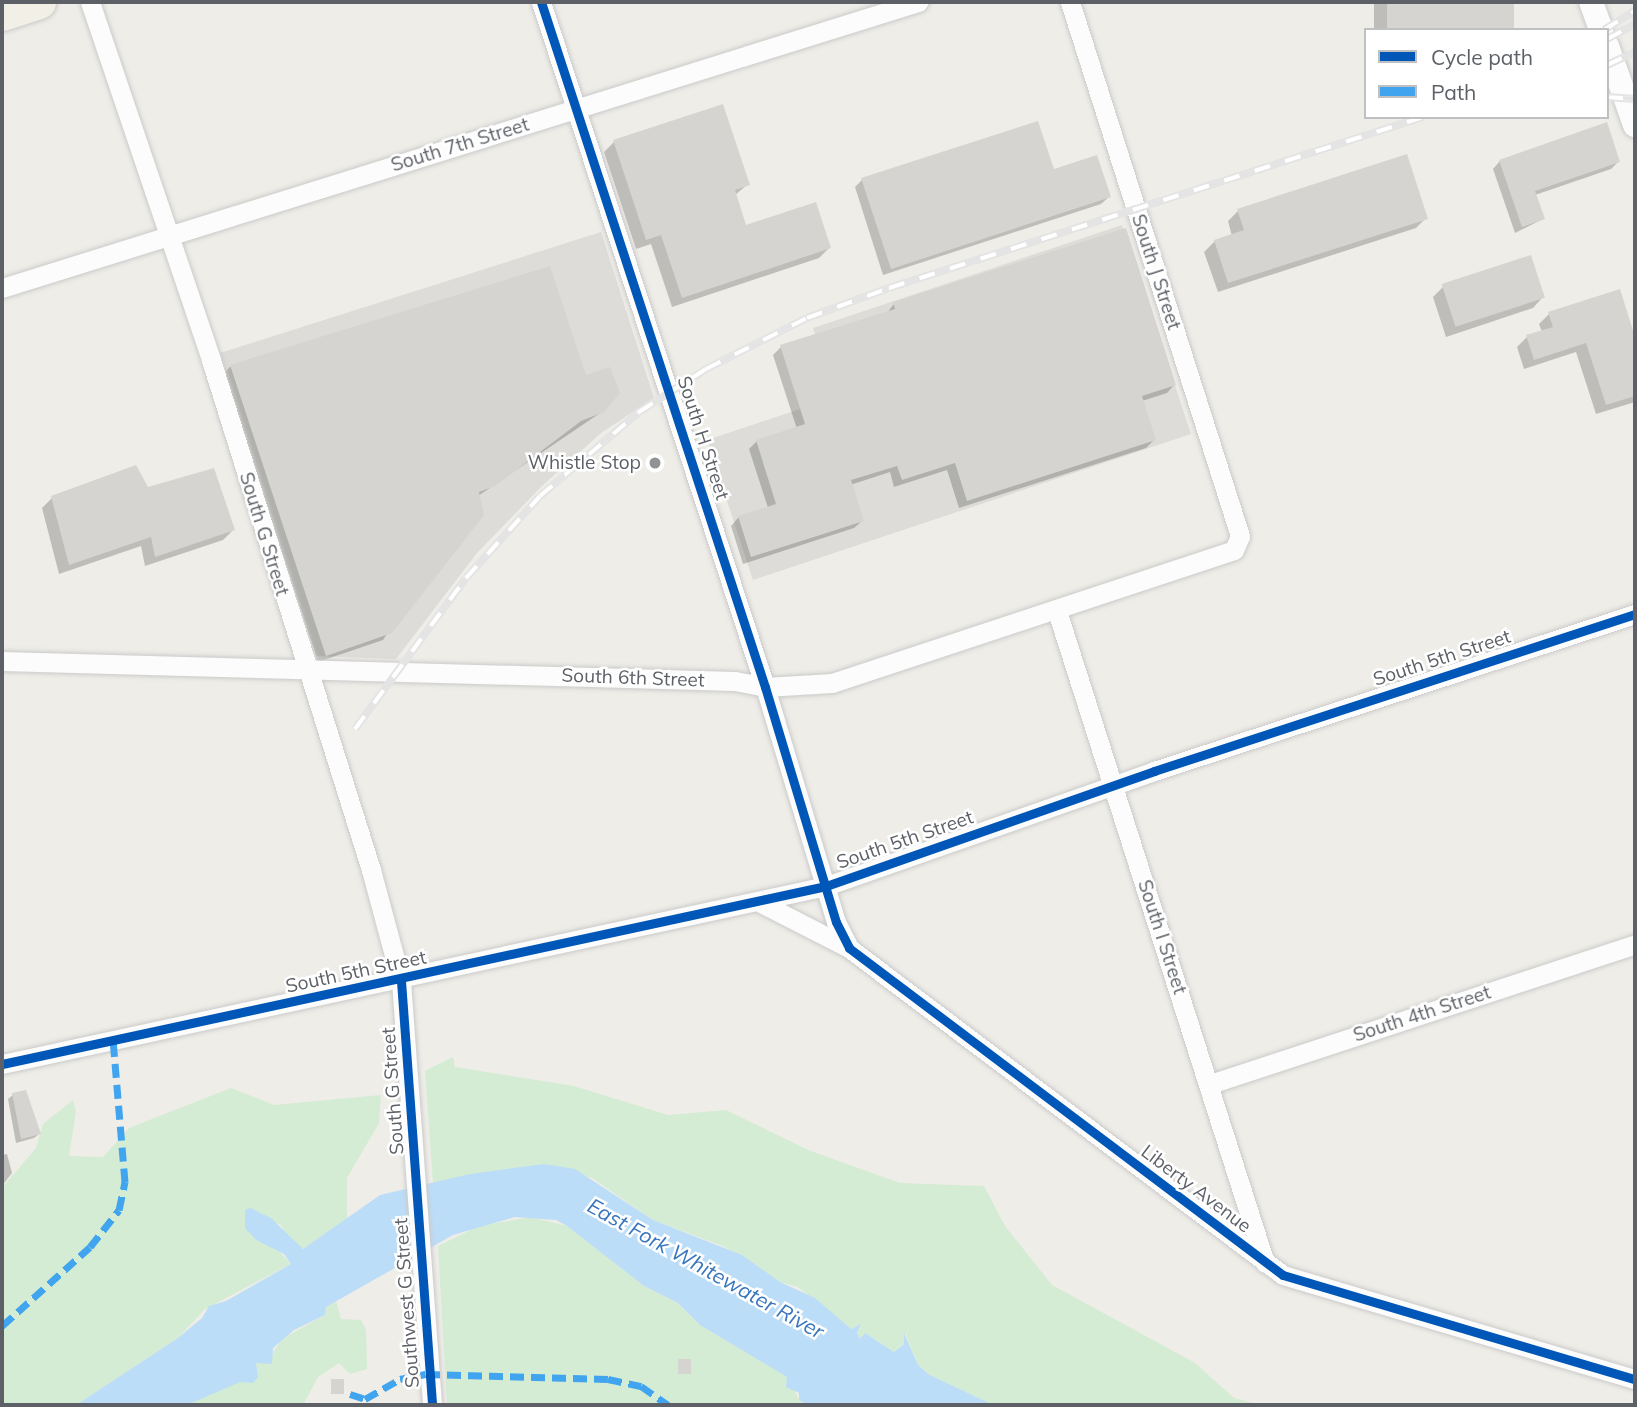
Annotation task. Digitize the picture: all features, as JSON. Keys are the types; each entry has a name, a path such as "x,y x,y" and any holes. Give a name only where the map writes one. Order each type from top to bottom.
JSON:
{"highway":[{"path":"2,14 39,2"}],"street":[{"name":"South G Street","path":"90,2 169,236 371,870 401,981 418,1198"},
{"name":"South H Street","path":"541,2 765,687 826,886"},
{"name":"South 7th Street","path":"2,288 918,2"},
{"name":"South J Street","path":"1070,2 1240,544"},
{"path":"1591,2 1600,28"},
{"path":"1609,52 1635,125"},
{"name":"South 6th Street","path":"2,661 734,681 765,687 832,683 1217,557 1240,544"},
{"name":"South I Street","path":"1056,611 1210,1084 1265,1263"},
{"name":"South 5th Street","path":"2,1064 401,981 761,903 826,886 1635,614"},
{"path":"826,886 849,948"},
{"name":"Liberty Avenue","path":"761,903 849,948 1265,1263 1304,1282 1635,1379"},
{"name":"South 4th Street","path":"1210,1084 1635,944"},
{"name":"Southwest G Street","path":"418,1198 432,1405"}],"shaded area":[{"path":"1122,225 1191,434 753,580 707,440 836,397 813,328"},
{"path":"601,232 654,398 601,433 542,486 477,553 396,659 316,656 220,353"}],"green space":[{"path":"453,1057 455,1067 574,1086 668,1115 726,1110 808,1150 900,1183 984,1186 1005,1226 1052,1285 1195,1363 1234,1398 1260,1405 993,1405 928,1374 918,1365 905,1333 904,1343 894,1352 873,1338 860,1339 857,1334 861,1324 851,1329 798,1287 780,1282 725,1247 653,1220 592,1178 544,1164 433,1183 425,1071"},
{"path":"231,1088 274,1105 381,1095 379,1123 347,1178 347,1220 303,1249 290,1241 281,1225 256,1214 255,1237 272,1244 291,1264 205,1309 178,1338 76,1405 2,1405 2,1188 36,1148 43,1124 73,1100 76,1111 69,1156 103,1157 129,1128"},
{"path":"531,1217 567,1226 644,1286 678,1303 700,1325 788,1377 799,1400 807,1405 447,1405 438,1246 479,1226"},
{"path":"336,1301 341,1319 361,1320 366,1330 367,1369 350,1374 339,1363 318,1377 303,1405 187,1405 256,1371 256,1363 270,1357 282,1339 325,1315 326,1307"}],"water":[{"name":"East Fork Whitewater River","path":"544,1164 575,1169 653,1220 742,1255 780,1282 815,1298 851,1329 861,1324 857,1333 860,1339 865,1333 894,1352 904,1344 904,1333 918,1365 928,1374 993,1405 807,1405 799,1400 799,1393 786,1387 787,1377 700,1325 678,1303 644,1286 567,1226 556,1220 515,1217 453,1235 326,1307 325,1315 294,1330 273,1348 272,1364 256,1363 258,1377 253,1383 240,1382 187,1405 76,1405 178,1338 202,1318 209,1306 226,1301 291,1264 284,1254 256,1240 245,1228 245,1210 250,1208 271,1218 303,1249 380,1195 470,1174"}],"building":[{"path":"1387,2 1514,2 1514,28 1387,28"},
{"path":"723,104 750,185 735,190 746,225 816,202 831,248 682,298 661,235 646,240 613,140"},
{"path":"1038,121 1054,169 1097,155 1111,197 891,269 861,178"},
{"path":"1607,122 1620,162 1535,191 1545,219 1522,227 1499,160"},
{"path":"1407,154 1428,219 1228,283 1214,240 1244,230 1237,209"},
{"path":"1126,228 1176,385 1142,396 1156,440 967,501 955,463 902,480 897,466 851,480 864,521 751,557 738,516 776,504 756,440 805,424 780,345 895,309 893,302"},
{"path":"1531,255 1545,298 1456,327 1442,284"},
{"path":"550,266 586,375 610,367 620,393 604,412 581,421 495,486 479,492 484,515 392,633 326,656 230,365"},
{"path":"1620,289 1635,337 1635,396 1606,405 1586,343 1534,360 1526,335 1553,327 1548,312"},
{"path":"136,465 148,487 214,468 235,530 155,557 151,537 69,565 51,496"},
{"path":"26,1090 41,1134 21,1139 12,1093"},
{"path":"678,1359 691,1359 691,1374 678,1374"},
{"path":"331,1379 344,1379 344,1394 331,1394"}],"railway":[{"path":"1607,28 1635,11"},
{"path":"1609,38 1635,24"},
{"path":"1609,64 1635,52"},
{"path":"1609,97 1635,99"},
{"path":"355,729 466,578 540,496 639,412 706,369 807,318 889,288 1417,119"}],"marked path":[{"path":"2,1326 90,1247 119,1210 125,1182 113,1039"},
{"path":"350,1394 365,1399 400,1379 426,1374 608,1379 641,1386 668,1405"}],"cycle path":[{"path":"541,2 765,687 836,922 849,948 1283,1275 1635,1379"},
{"path":"2,1064 826,886 1154,771 1635,614"},
{"path":"401,981 432,1405"}],"place":[{"name":"Whistle Stop","path":"655,463"}]}
